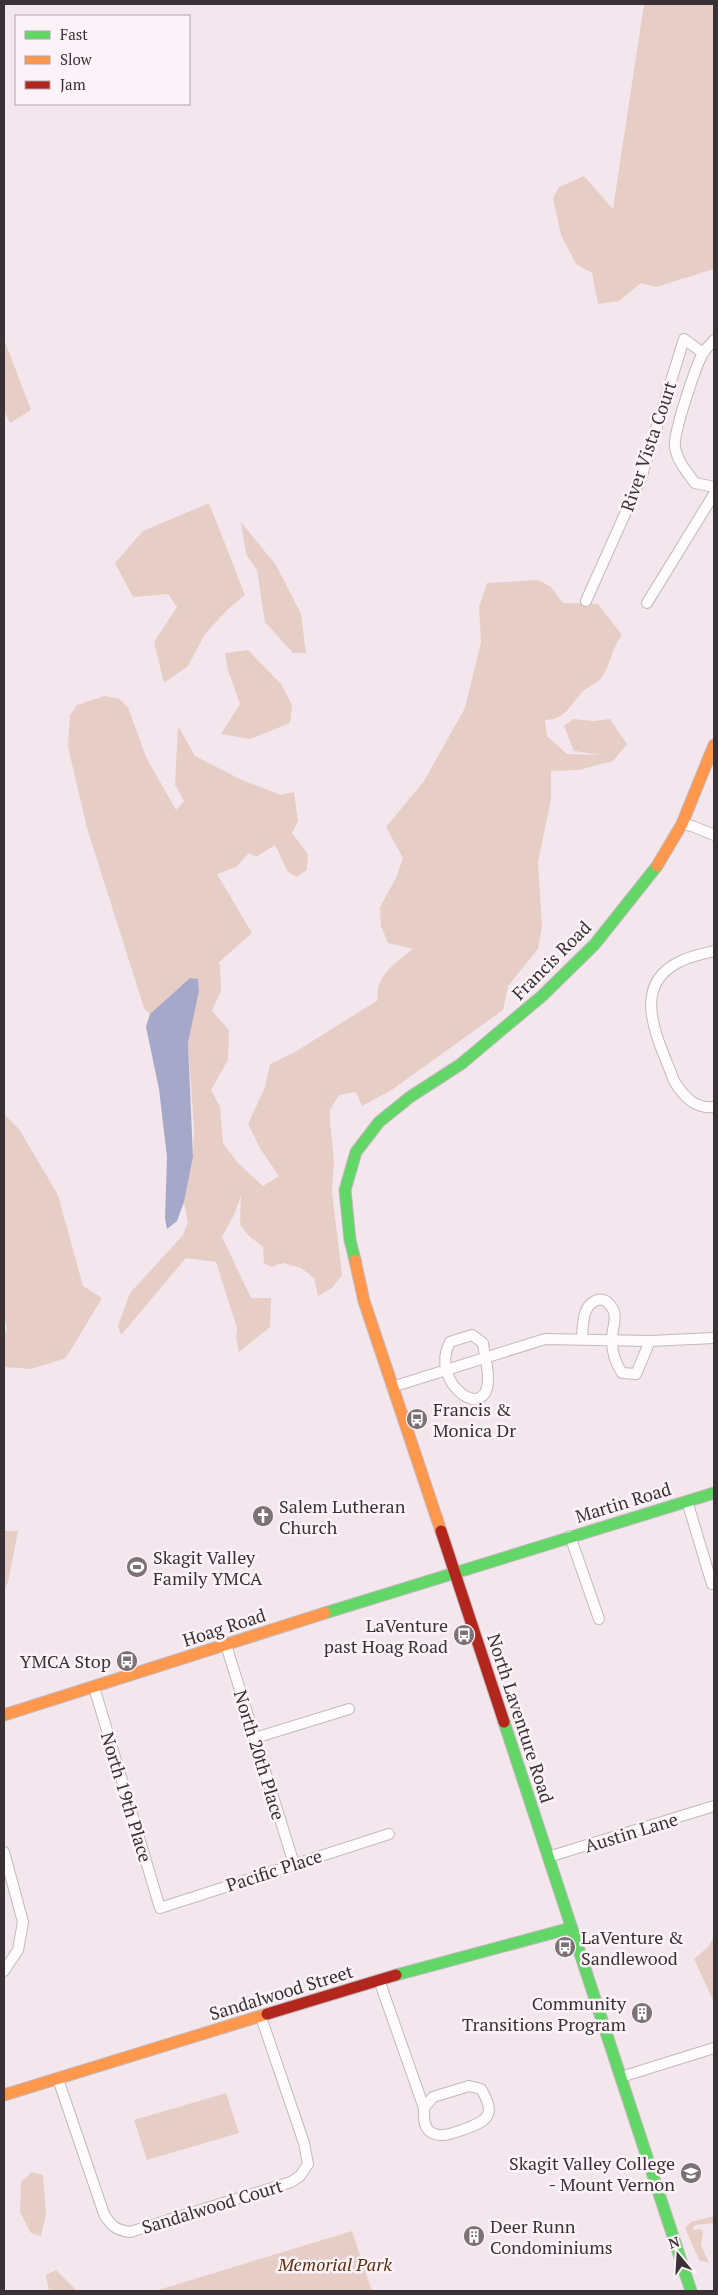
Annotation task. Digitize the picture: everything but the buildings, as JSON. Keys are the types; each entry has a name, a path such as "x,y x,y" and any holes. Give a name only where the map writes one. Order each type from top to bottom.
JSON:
{"street":[{"name":"River Vista Court","path":"586,601 641,478 684,339 704,353"},
{"path":"714,340 704,353 674,446 680,464 695,483 714,487"},
{"path":"647,603 714,494"},
{"name":"Francis Road","path":"356,1152 379,1122 410,1097 461,1064 502,1031 542,996 588,950 660,862 682,824 714,745"},
{"path":"682,824 714,835"},
{"path":"714,951 680,961 670,968 660,978 651,994 650,1008 674,1081 679,1090 687,1099 699,1107 714,1107"},
{"name":"North Laventure Road","path":"356,1152 345,1190 350,1240 364,1301 456,1573 571,1928 692,2291"},
{"path":"582,1339 583,1319 588,1305 597,1299 604,1300 611,1307 614,1315 616,1326 611,1339 616,1364 622,1373 636,1374 650,1341"},
{"path":"472,1335 483,1343 488,1376 487,1387 481,1396 475,1399 465,1398 458,1392 446,1370 446,1349 450,1342 472,1335"},
{"path":"392,1387 545,1339 650,1341 714,1338"},
{"name":"Martin Road","path":"456,1573 570,1536 714,1493"},
{"name":"Martin Road","path":"686,1501 712,1584"},
{"name":"Martin Road","path":"570,1536 599,1619"},
{"name":"Hoag Road","path":"4,1715 456,1573"},
{"name":"North 20th Place","path":"226,1646 294,1864"},
{"name":"North 19th Place","path":"94,1687 160,1908"},
{"path":"255,1738 349,1709"},
{"name":"Austin Lane","path":"548,1858 714,1806"},
{"name":"Pacific Place","path":"160,1908 389,1834"},
{"path":"4,1852 22,1922 18,1950 4,1971"},
{"name":"Sandalwood Street","path":"4,2095 378,1980 571,1928"},
{"path":"378,1980 424,2108 424,2122 432,2133 444,2136 481,2124 488,2116 489,2109 488,2101 481,2089 469,2086 433,2097 424,2108"},
{"name":"Sandalwood Court","path":"58,2079 104,2214 112,2226 119,2231 130,2232 140,2229 291,2182 300,2176 308,2164 304,2143 261,2017"},
{"path":"621,2078 714,2048"}],"green space":[{"path":"644,4 714,4 714,269 656,287 641,283 619,301 598,304 592,273 576,264 561,235 553,198 559,187 584,176 613,209"},
{"path":"4,339 31,410 10,423 4,411"},
{"path":"209,503 245,595 228,609 205,634 188,666 164,683 154,642 177,607 168,594 133,597 115,563 143,531"},
{"path":"241,522 276,565 301,614 306,653 293,653 265,622 257,570 246,554"},
{"path":"538,580 551,587 563,603 598,604 622,635 600,679 583,691 563,714 545,720 547,736 567,754 601,755 574,751 564,726 573,719 593,721 610,719 627,744 613,761 579,770 551,771 551,799 538,862 542,926 538,949 508,986 503,1010 393,1089 362,1106 356,1092 339,1095 330,1110 330,1122 334,1161 332,1192 342,1275 332,1288 318,1296 314,1278 301,1268 283,1263 271,1267 264,1263 263,1247 249,1236 240,1225 241,1196 234,1215 222,1237 251,1298 271,1298 270,1327 239,1352 236,1338 237,1328 216,1262 186,1258 121,1335 118,1326 130,1293 183,1235 188,1222 184,1202 193,1157 194,1129 188,1043 199,991 198,979 190,978 150,1014 144,1008 87,828 68,747 70,715 77,705 105,696 119,699 128,707 146,757 176,810 184,801 175,785 178,726 195,756 240,779 281,795 294,792 298,821 292,833 308,854 307,870 297,877 288,872 275,845 256,857 249,853 236,867 217,874 252,933 218,963 220,965 221,991 212,1011 229,1030 228,1060 211,1090 220,1107 223,1143 237,1162 263,1186 279,1176 261,1150 248,1124 265,1087 270,1064 295,1052 378,1000 379,984 383,977 393,965 413,949 388,943 381,926 380,907 396,878 403,858 386,827 424,781 465,708 481,642 479,607 487,583"},
{"path":"248,650 281,684 292,705 290,723 250,739 221,734 240,704 228,670 225,653"},
{"path":"4,1114 19,1129 58,1195 83,1286 102,1298 66,1358 31,1369 4,1367 4,1335 7,1329 4,1317"},
{"path":"4,1531 18,1531 8,1582 4,1591"},
{"path":"714,1937 714,2002 694,1959 708,1947"},
{"path":"226,2093 239,2133 147,2160 134,2120"},
{"path":"32,2172 43,2175 46,2215 41,2236 31,2233 20,2212 21,2182"},
{"path":"714,2216 714,2223 695,2225 692,2230 700,2229 703,2232 701,2245 709,2263 699,2260 685,2228 691,2222"},
{"name":"Memorial Park","path":"352,2231 372,2291 155,2291"},
{"path":"56,2270 77,2291 49,2291 46,2275"}],"water":[{"path":"190,978 198,979 199,991 188,1043 193,1157 184,1202 177,1221 167,1229 165,1218 167,1157 159,1089 146,1027 150,1014"}],"traffic: fast":[{"path":"355,1260 350,1240 345,1190 356,1152 379,1122 410,1097 461,1064 542,996 595,944 657,866"},
{"path":"325,1613 714,1493"},
{"path":"504,1722 691,2291"},
{"path":"396,1975 571,1928"}],"traffic: slow":[{"path":"657,866 682,824 714,745"},
{"path":"355,1260 364,1301 441,1531"},
{"path":"4,1715 325,1613"},
{"path":"4,2095 267,2014"}],"traffic: jam":[{"path":"441,1531 504,1722"},
{"path":"267,2014 396,1975"}],"place":[{"name":"Francis & Monica Dr","path":"417,1419"},
{"name":"Salem Lutheran Church","path":"263,1516"},
{"name":"Skagit Valley Family YMCA","path":"137,1567"},
{"name":"LaVenture past Hoag Road","path":"464,1635"},
{"name":"YMCA Stop","path":"127,1661"},
{"name":"LaVenture & Sandlewood","path":"565,1947"},
{"name":"Community Transitions Program","path":"642,2013"},
{"name":"Skagit Valley College - Mount Vernon","path":"691,2173"},
{"name":"Deer Runn Condominiums","path":"474,2236"}]}
